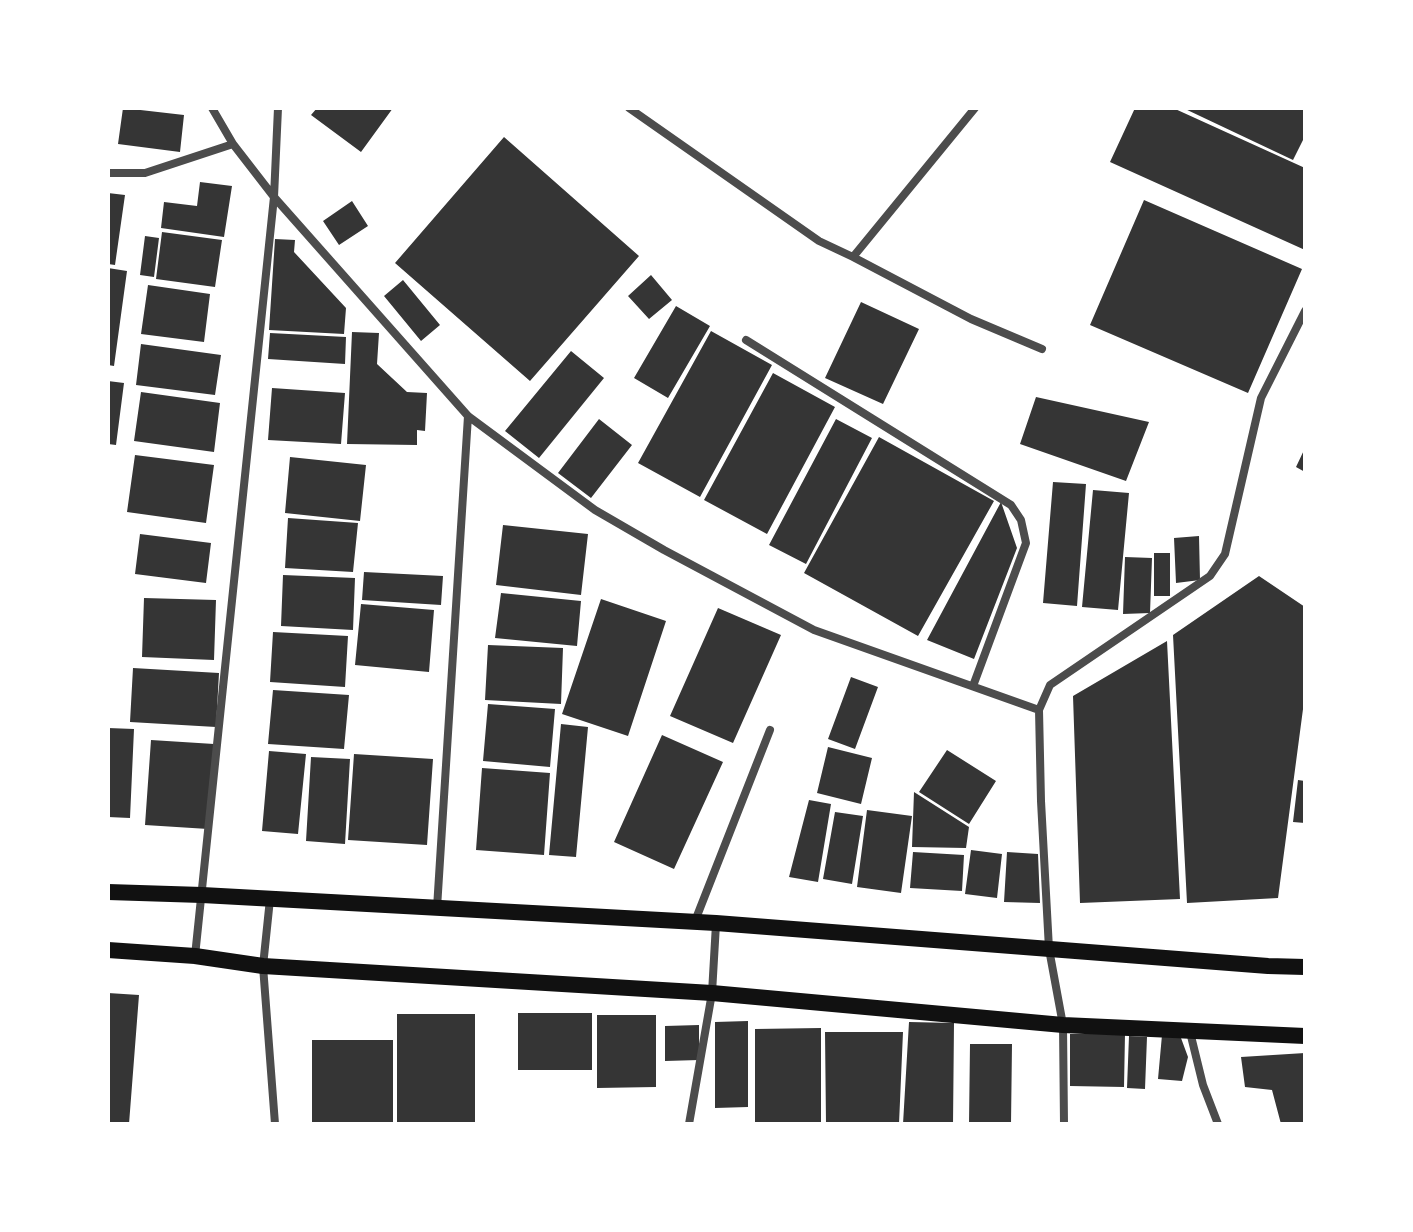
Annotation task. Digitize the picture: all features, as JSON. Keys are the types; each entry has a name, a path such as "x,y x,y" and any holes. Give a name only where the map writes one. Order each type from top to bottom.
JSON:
{"main road":[{"path":"108,892 716,923 1305,967"},
{"path":"108,950 195,956 263,966 712,993 1063,1025 1305,1036"}],"street":[{"path":"212,108 233,144 274,197 468,416 595,510 814,630 1039,710"},
{"path":"195,956 274,197 278,108"},
{"path":"629,108 819,241 971,319 1042,349"},
{"path":"853,257 975,108"},
{"path":"108,173 145,173 233,144"},
{"path":"1064,1124 1063,1025 1049,949 1039,710 1050,685 1210,576 1225,554 1261,398 1305,311"},
{"path":"746,340 1011,505 1021,520 1026,543 973,686"},
{"path":"437,908 468,416"},
{"path":"695,922 770,730"},
{"path":"270,899 263,966 275,1124"},
{"path":"689,1124 712,993 716,923"},
{"path":"1190,1032 1203,1085 1218,1124"}],"building":[{"path":"123,108 184,115 180,152 118,144"},
{"path":"317,108 393,108 361,152 311,115"},
{"path":"1135,108 1173,108 1305,168 1305,250 1110,162"},
{"path":"1183,108 1305,108 1305,136 1293,160"},
{"path":"504,137 639,256 530,381 395,263"},
{"path":"200,182 232,186 224,237 161,228 164,202 197,206"},
{"path":"108,193 125,195 115,265 108,264"},
{"path":"1144,200 1302,269 1248,393 1090,325"},
{"path":"352,201 368,226 339,245 323,221"},
{"path":"162,232 222,240 215,287 156,279"},
{"path":"145,236 159,238 154,277 140,275"},
{"path":"275,239 295,240 294,252 346,308 344,334 269,330"},
{"path":"108,268 127,271 114,366 108,365"},
{"path":"651,275 672,300 649,319 628,296"},
{"path":"403,280 440,325 421,341 384,296"},
{"path":"148,285 210,294 204,342 141,334"},
{"path":"861,302 919,329 883,404 825,378"},
{"path":"676,306 710,326 668,398 634,378"},
{"path":"711,331 772,365 700,497 638,463"},
{"path":"352,332 379,333 377,364 407,392 427,393 425,431 417,430 417,445 347,444"},
{"path":"270,333 346,337 345,364 268,359"},
{"path":"141,344 221,355 215,395 136,385"},
{"path":"571,351 604,378 539,458 505,431"},
{"path":"773,373 835,407 767,534 704,500"},
{"path":"108,381 124,383 116,445 108,444"},
{"path":"272,388 345,393 341,444 268,440"},
{"path":"141,392 220,403 214,452 134,441"},
{"path":"1036,397 1149,422 1126,481 1020,444"},
{"path":"599,419 632,445 591,498 558,473"},
{"path":"836,419 872,438 806,564 769,545"},
{"path":"879,437 994,501 918,636 804,573"},
{"path":"1305,448 1305,472 1296,467"},
{"path":"135,455 214,465 206,523 127,512"},
{"path":"290,457 366,465 360,521 285,513"},
{"path":"1053,482 1086,484 1077,606 1043,603"},
{"path":"1093,490 1129,493 1118,610 1082,607"},
{"path":"1001,502 1017,548 974,659 927,640"},
{"path":"288,518 358,523 353,572 285,568"},
{"path":"503,525 588,534 581,595 496,585"},
{"path":"140,534 211,543 206,583 135,574"},
{"path":"1199,536 1200,580 1176,583 1174,538"},
{"path":"1154,553 1170,553 1170,596 1154,596"},
{"path":"1125,557 1152,558 1150,613 1123,614"},
{"path":"364,572 443,576 441,605 362,600"},
{"path":"283,575 355,578 353,630 281,626"},
{"path":"1259,576 1305,607 1305,694 1278,898 1187,903 1173,635"},
{"path":"501,593 581,601 577,646 495,638"},
{"path":"144,598 216,600 214,660 142,657"},
{"path":"601,599 666,621 628,736 562,714"},
{"path":"361,604 434,610 429,672 355,665"},
{"path":"718,608 781,635 733,743 670,716"},
{"path":"273,632 348,636 345,687 270,682"},
{"path":"1167,641 1180,899 1080,903 1073,696"},
{"path":"488,645 563,648 561,704 485,700"},
{"path":"133,668 219,673 216,727 130,722"},
{"path":"851,677 878,687 855,749 828,739"},
{"path":"273,690 349,695 344,749 268,744"},
{"path":"488,704 555,709 550,767 483,761"},
{"path":"561,724 588,727 576,857 549,855"},
{"path":"108,728 134,729 130,818 108,817"},
{"path":"662,735 723,762 674,869 614,842"},
{"path":"151,740 214,744 208,829 145,825"},
{"path":"828,747 872,758 861,804 817,793"},
{"path":"947,750 996,781 969,824 919,792"},
{"path":"269,751 306,754 298,834 262,831"},
{"path":"354,754 433,759 427,845 348,840"},
{"path":"311,757 350,759 345,844 306,841"},
{"path":"482,768 550,773 544,855 476,850"},
{"path":"1298,780 1305,781 1305,823 1293,822"},
{"path":"914,792 969,827 966,848 912,847"},
{"path":"809,800 831,804 818,882 789,877"},
{"path":"867,810 912,816 901,893 857,887"},
{"path":"835,812 863,816 852,884 823,879"},
{"path":"971,850 1002,854 997,898 965,894"},
{"path":"913,852 964,855 962,891 910,888"},
{"path":"1007,852 1038,854 1040,903 1004,902"},
{"path":"108,993 139,995 129,1124 108,1124"},
{"path":"518,1013 592,1013 592,1070 518,1070"},
{"path":"397,1014 475,1014 475,1124 397,1124"},
{"path":"597,1015 656,1015 656,1087 597,1088"},
{"path":"748,1021 748,1107 715,1108 715,1022"},
{"path":"909,1022 954,1023 953,1124 903,1124"},
{"path":"699,1025 699,1060 665,1061 665,1026"},
{"path":"821,1028 821,1124 755,1124 755,1029"},
{"path":"825,1032 903,1032 899,1124 826,1124"},
{"path":"1070,1034 1125,1034 1124,1087 1070,1086"},
{"path":"1162,1035 1181,1038 1188,1057 1182,1081 1158,1079"},
{"path":"1129,1036 1147,1037 1145,1089 1127,1088"},
{"path":"312,1040 393,1040 393,1124 312,1124"},
{"path":"970,1044 1012,1044 1011,1124 969,1124"},
{"path":"1305,1053 1305,1124 1281,1124 1272,1090 1245,1087 1241,1057"}]}
